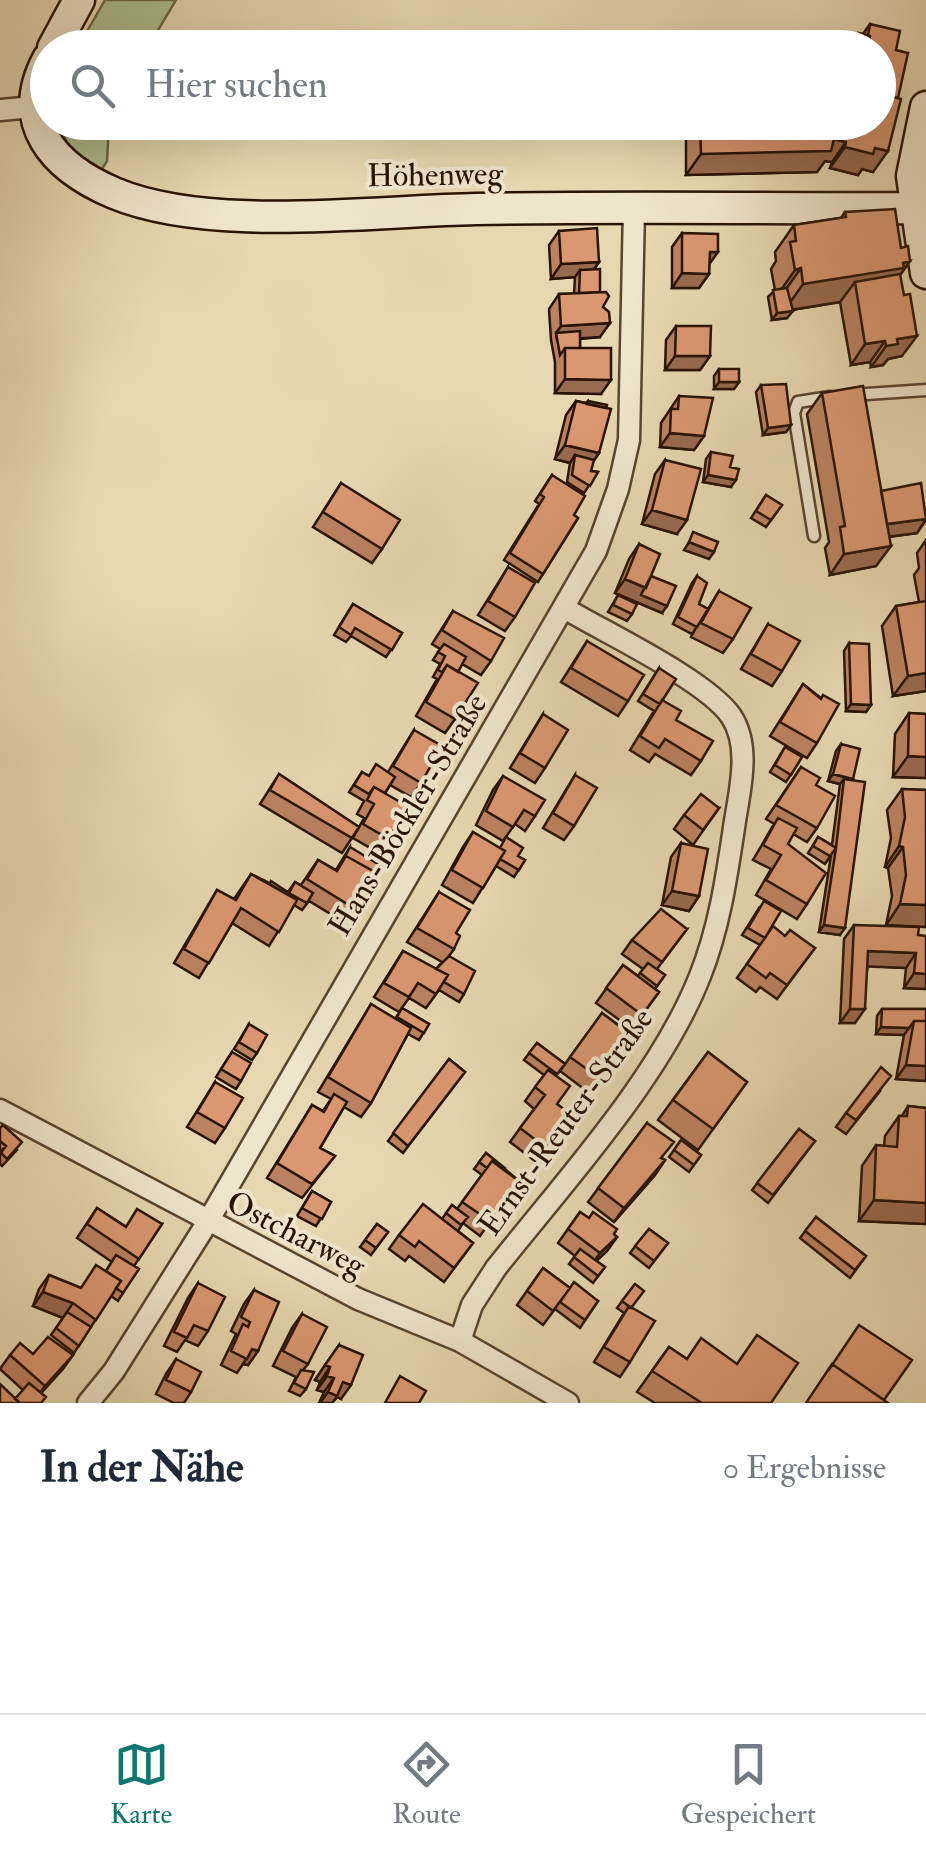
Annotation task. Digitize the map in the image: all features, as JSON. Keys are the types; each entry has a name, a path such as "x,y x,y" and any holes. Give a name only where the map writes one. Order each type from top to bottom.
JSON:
{"main road":[{"path":"63,30 79,0"},
{"path":"926,106 912,176 926,273"},
{"name":"Höhenweg","path":"47,140 70,168 114,193 156,204 264,215 916,208"}],"street":[{"path":"0,110 30,107"},
{"name":"Hans-Böckler-Straße","path":"88,1403 114,1370 207,1223 334,998 566,609 596,551 618,489 628,440 634,210"},
{"name":"Ernst-Reuter-Straße","path":"460,1340 472,1305 496,1268 669,1040 700,977 722,910 741,778 741,743 731,716 665,666 566,609"},
{"name":"Ostcharweg","path":"0,1110 207,1223 358,1299 460,1340 568,1403"}],"lane":[{"path":"814,536 794,413 798,402 926,390"}],"green space":[{"path":"105,0 176,0 158,30 88,30"},
{"path":"66,140 108,140 107,161 102,169 93,169"}],"building":[{"path":"870,24 896,30 869,30"},
{"path":"896,50 908,53 896,98"},
{"path":"701,140 834,140 831,151 701,154"},
{"path":"838,140 891,140 888,151 875,148 873,154 845,147 846,142"},
{"path":"895,209 901,248 908,246 910,261 903,263 904,268 803,284 801,268 795,270 790,242 796,241 794,225 846,217 845,212"},
{"path":"597,228 599,262 561,264 559,231"},
{"path":"682,233 718,234 718,252 710,252 709,274 682,273"},
{"path":"600,269 600,292 579,293 580,270"},
{"path":"900,274 904,295 910,294 917,336 897,339 898,344 886,346 885,341 865,344 855,282"},
{"path":"787,288 793,311 777,313 773,290"},
{"path":"606,292 609,296 603,307 609,312 610,323 561,326 559,294"},
{"path":"676,326 711,326 710,356 675,356"},
{"path":"580,331 580,348 565,348 560,355 556,333"},
{"path":"565,348 611,348 611,380 565,379"},
{"path":"719,369 739,369 739,382 719,382"},
{"path":"786,384 791,425 768,428 761,385"},
{"path":"863,386 891,546 844,554 840,527 845,526 822,393"},
{"path":"679,396 713,398 704,436 670,433 671,409 678,409"},
{"path":"576,401 611,409 599,453 565,445"},
{"path":"711,452 733,456 730,467 739,469 736,480 708,475"},
{"path":"575,455 594,460 591,471 598,472 590,486 572,475"},
{"path":"665,460 701,469 687,520 652,510"},
{"path":"552,475 585,496 574,515 578,518 543,574 510,553 544,497 540,494"},
{"path":"341,483 400,520 382,549 323,512"},
{"path":"921,483 926,519 887,524 881,491"},
{"path":"766,495 782,505 771,520 756,511"},
{"path":"693,532 718,542 714,552 689,542"},
{"path":"639,544 660,554 646,588 625,579"},
{"path":"508,567 535,583 515,617 488,601"},
{"path":"651,576 676,586 667,606 641,595"},
{"path":"697,576 707,583 699,604 708,609 697,627 678,617"},
{"path":"719,591 751,608 733,639 701,623"},
{"path":"618,595 637,604 632,614 613,605"},
{"path":"926,601 926,673 908,676 896,606"},
{"path":"353,604 402,633 392,650 355,628 351,635 339,627"},
{"path":"453,611 504,638 491,661 442,630"},
{"path":"768,624 800,641 782,671 751,654"},
{"path":"587,641 644,675 628,701 571,668"},
{"path":"849,643 869,644 871,705 851,704"},
{"path":"444,644 466,657 458,672 447,665 442,672 438,670 445,656 438,652"},
{"path":"447,665 478,683 455,719 426,702"},
{"path":"659,668 676,679 660,704 643,694"},
{"path":"803,684 821,699 823,695 839,704 817,743 780,722"},
{"path":"662,700 681,711 676,720 713,741 701,761 665,739 659,748 640,736"},
{"path":"909,713 926,714 926,757 908,756"},
{"path":"543,714 568,730 545,768 520,753"},
{"path":"414,730 442,746 421,783 393,766"},
{"path":"841,744 860,749 853,779 833,774"},
{"path":"785,747 802,757 791,775 775,765"},
{"path":"376,764 395,777 385,793 374,787 369,794 354,785 362,772 369,776"},
{"path":"801,767 820,778 816,785 835,796 817,828 776,805"},
{"path":"279,774 359,827 352,838 270,790"},
{"path":"575,775 597,788 574,826 553,813"},
{"path":"503,776 545,800 535,816 524,810 513,827 486,811"},
{"path":"844,779 865,782 845,928 824,925"},
{"path":"374,787 407,806 389,839 363,824 374,804 367,800"},
{"path":"902,789 926,790 926,905 900,904 906,875 903,847 899,846 905,817"},
{"path":"701,794 719,808 703,830 684,815"},
{"path":"778,818 797,828 788,844 826,873 807,904 766,880 781,855 763,845"},
{"path":"473,832 505,851 483,888 452,870"},
{"path":"506,837 523,848 518,856 525,860 519,870 500,859"},
{"path":"818,837 836,848 830,856 813,846"},
{"path":"681,843 708,849 699,896 672,891"},
{"path":"350,847 378,864 370,877 373,871 346,856 343,860"},
{"path":"346,856 373,871 352,907 307,879 318,860 337,871"},
{"path":"251,874 297,900 279,932 241,908 209,963 184,949 217,890 236,900"},
{"path":"295,882 313,893 307,903 289,893"},
{"path":"439,892 470,910 456,933 460,936 454,949 417,928"},
{"path":"764,901 781,911 765,938 748,928"},
{"path":"661,909 687,929 662,962 632,940"},
{"path":"854,925 919,927 918,935 926,936 926,974 914,973 916,953 868,951 865,1009 850,1009"},
{"path":"773,926 785,936 790,930 815,948 787,985 770,973 766,978 747,964"},
{"path":"403,951 448,975 436,994 418,983 409,997 384,983"},
{"path":"449,956 475,971 464,994 444,982 448,975 436,969"},
{"path":"648,963 665,975 657,986 640,973"},
{"path":"623,965 659,992 642,1015 606,988"},
{"path":"371,1004 411,1028 371,1103 328,1077"},
{"path":"402,1008 429,1024 424,1033 397,1017"},
{"path":"882,1009 926,1009 926,1021 914,1021 909,1028 881,1027"},
{"path":"602,1013 630,1034 598,1077 570,1057"},
{"path":"914,1021 926,1021 926,1066 906,1065"},
{"path":"249,1024 267,1035 257,1053 239,1042"},
{"path":"537,1043 565,1064 557,1074 529,1053"},
{"path":"232,1052 251,1063 241,1081 221,1069"},
{"path":"708,1052 747,1082 713,1129 673,1100"},
{"path":"449,1059 465,1072 408,1146 393,1133"},
{"path":"881,1067 891,1076 856,1120 846,1113"},
{"path":"548,1070 570,1086 557,1104 570,1114 545,1147 520,1128 545,1095 535,1087"},
{"path":"215,1082 243,1098 225,1128 197,1112"},
{"path":"334,1094 347,1102 320,1148 335,1156 312,1184 277,1163 312,1105 324,1112"},
{"path":"908,1106 926,1108 926,1203 874,1200 876,1145 897,1147 899,1116 907,1116"},
{"path":"647,1123 674,1142 661,1158 665,1160 624,1208 598,1188"},
{"path":"3,1125 22,1142 7,1159 1,1153 6,1146 0,1141"},
{"path":"799,1129 815,1141 773,1195 757,1183"},
{"path":"681,1140 701,1155 694,1165 674,1150"},
{"path":"486,1153 504,1170 492,1161 487,1168 479,1162"},
{"path":"492,1161 519,1181 490,1221 462,1202"},
{"path":"312,1191 331,1202 322,1219 302,1208"},
{"path":"423,1204 473,1243 454,1268 419,1241 415,1247 399,1235"},
{"path":"452,1205 468,1217 461,1225 446,1213"},
{"path":"97,1208 126,1227 137,1209 162,1224 139,1259 87,1224"},
{"path":"580,1212 589,1218 593,1212 617,1229 617,1237 600,1253 568,1229"},
{"path":"816,1217 866,1256 855,1270 805,1231"},
{"path":"377,1224 388,1232 376,1248 365,1240"},
{"path":"649,1229 668,1243 654,1261 635,1246"},
{"path":"580,1249 605,1267 598,1276 574,1257"},
{"path":"116,1255 139,1269 123,1293 116,1288 121,1281 106,1271"},
{"path":"96,1265 121,1281 96,1320 73,1303 43,1292 49,1275 81,1288"},
{"path":"543,1268 570,1288 553,1311 527,1291"},
{"path":"574,1282 598,1301 585,1320 560,1302"},
{"path":"198,1283 225,1297 208,1331 194,1325 187,1338 174,1332"},
{"path":"635,1284 644,1291 631,1308 622,1301"},
{"path":"254,1290 279,1302 258,1351 252,1349 247,1359 231,1351 243,1324 248,1327 250,1322 241,1317"},
{"path":"629,1306 655,1321 630,1362 604,1347"},
{"path":"67,1312 91,1327 79,1346 56,1328"},
{"path":"302,1314 327,1327 308,1364 283,1351"},
{"path":"859,1325 912,1360 884,1400 832,1364"},
{"path":"757,1335 798,1363 771,1403 702,1403 652,1371 669,1347 687,1359 701,1338 737,1364"},
{"path":"48,1337 73,1355 45,1386 10,1355 20,1343 33,1354"},
{"path":"339,1345 363,1355 351,1385 343,1382 337,1396 328,1392 334,1378 327,1376 330,1367 325,1365"},
{"path":"176,1359 201,1372 191,1392 166,1380"},
{"path":"832,1364 888,1403 806,1403"},
{"path":"301,1370 314,1372 306,1389 294,1383"},
{"path":"400,1376 426,1391 419,1403 385,1403"},
{"path":"29,1383 46,1397 41,1403 20,1403 15,1399"},
{"path":"0,1384 20,1403 0,1403"}]}
